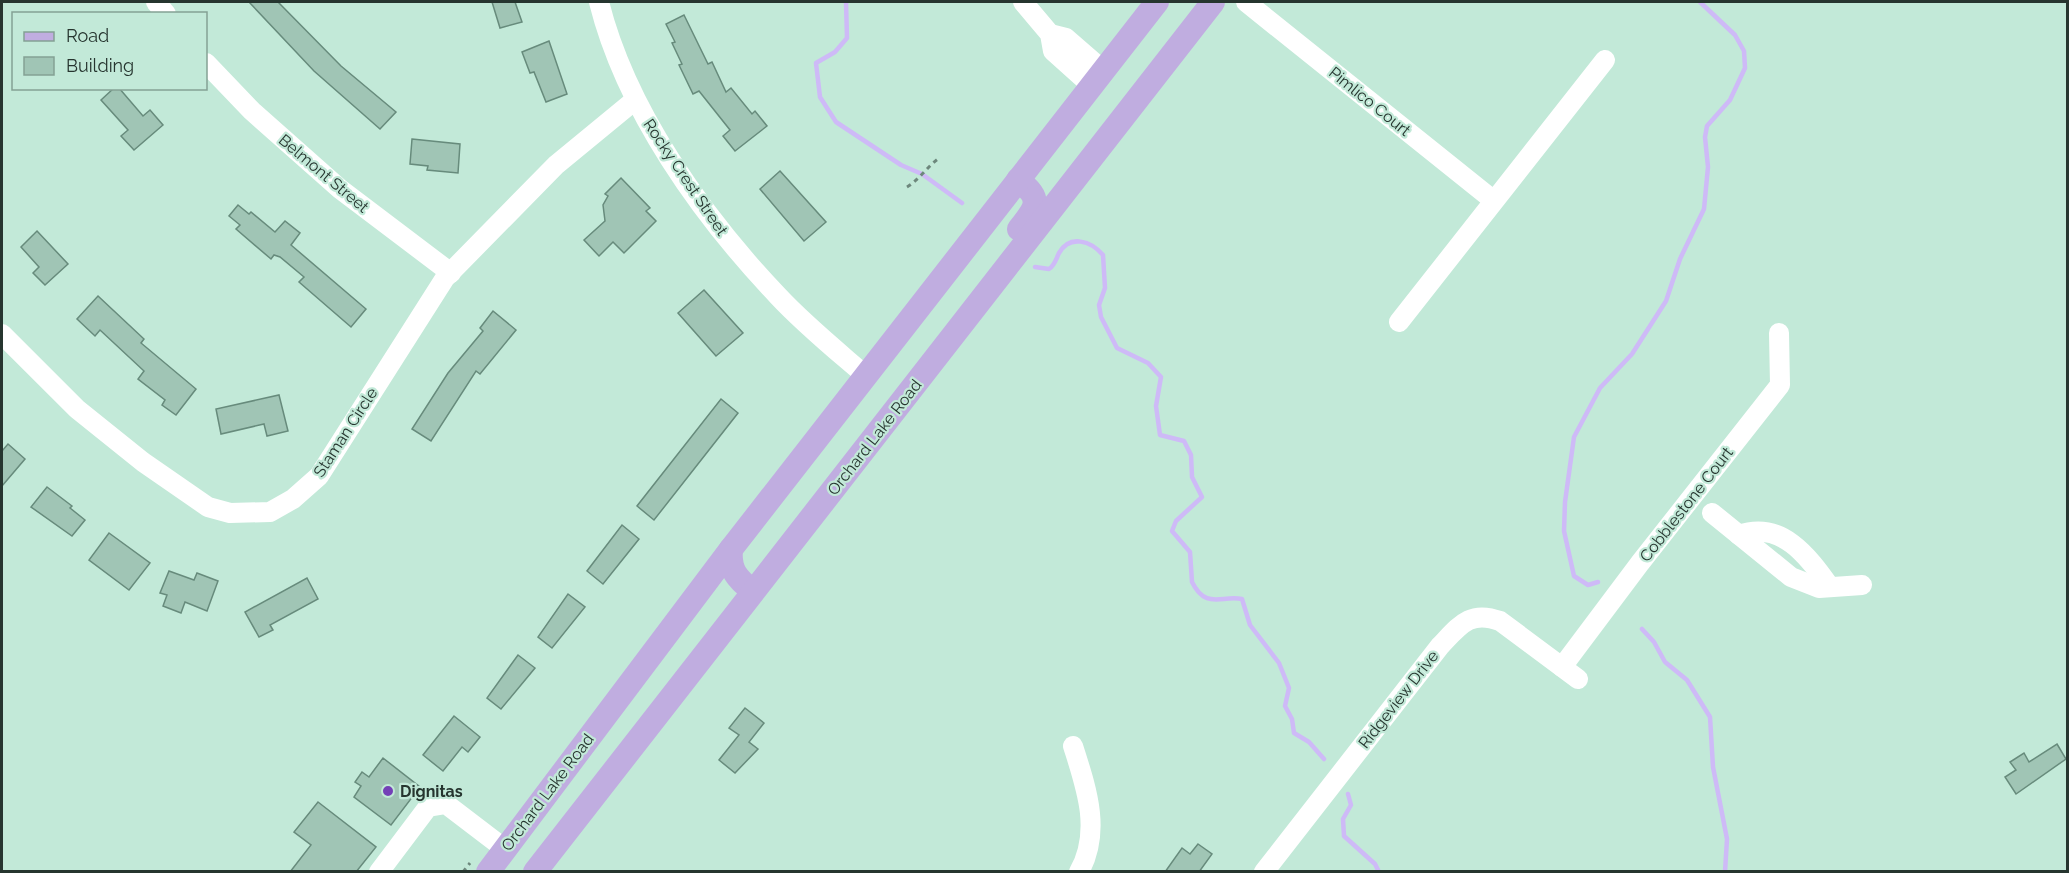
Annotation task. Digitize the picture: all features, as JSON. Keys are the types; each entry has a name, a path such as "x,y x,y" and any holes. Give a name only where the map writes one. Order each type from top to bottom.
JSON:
{"main road":[{"name":"Orchard Lake Road","path":"488,872 730,549 1157,2"},
{"name":"Orchard Lake Road","path":"535,872 1213,2"},
{"path":"958,329 965,297 1034,209 1036,201 1031,190 1018,180"},
{"path":"730,549 734,575 753,591"},
{"path":"561,773 560,791 564,798 583,813"}],"street":[{"name":"Rocky Crest Street","path":"599,2 635,100 701,205 737,251 779,298 866,376"},
{"path":"1023,2 1050,34 1066,38 1098,78"},
{"name":"Pimlico Court","path":"1246,2 1493,200"},
{"path":"1399,322 1605,60"},
{"name":"Belmont Street","path":"207,64 252,111 332,182 451,273"},
{"name":"Staman Circle","path":"2,334 77,409 186,494 208,507 230,513 270,512 293,499 319,476 414,324 451,273 556,165 635,100"},
{"name":"Cobblestone Court","path":"1570,673 1640,562 1780,385 1779,333"},
{"path":"1712,513 1791,577 1819,588 1862,585"},
{"path":"1739,535 1766,530 1781,536 1813,563 1830,587"},
{"name":"Ridgeview Drive","path":"1264,872 1427,662 1461,623 1474,617 1487,616 1500,621 1570,673"},
{"path":"1073,746 1091,802 1091,828 1079,872"},
{"path":"380,872 428,807 446,804 505,849"}],"path":[{"path":"907,187 915,183 924,169 938,159"}],"building":[{"path":"249,2 278,2 341,66 396,112 380,129 314,71"},
{"path":"492,2 515,2 522,22 500,28"},
{"path":"684,15 708,64 712,62 726,92 731,88 752,114 755,111 767,126 735,151 723,136 730,130 699,91 693,94 679,65 682,64 666,24"},
{"path":"549,41 567,94 546,102 534,72 530,73 522,52"},
{"path":"112,90 121,90 143,116 150,110 163,125 134,150 121,136 128,130 101,100"},
{"path":"412,139 460,144 458,173 427,170 428,166 410,164"},
{"path":"780,171 826,222 804,241 760,189"},
{"path":"621,178 650,208 646,211 656,221 624,253 613,242 599,256 584,240 605,221 603,205 608,196 605,194"},
{"path":"238,205 249,214 251,212 275,232 285,221 300,233 291,245 366,309 351,327 299,282 304,277 280,257 274,255 271,259 236,229 240,225 229,216"},
{"path":"37,231 68,264 45,285 33,273 39,267 21,247"},
{"path":"704,290 743,333 716,356 678,313"},
{"path":"98,296 144,339 141,343 196,389 176,415 162,405 165,400 138,379 144,371 100,330 95,336 77,319"},
{"path":"493,311 516,330 480,374 476,371 431,441 412,429 448,373 483,331 480,328"},
{"path":"279,395 288,431 267,436 264,424 221,434 216,409"},
{"path":"721,399 738,413 654,520 637,506"},
{"path":"8,444 25,459 2,486 2,451"},
{"path":"47,487 72,506 70,508 85,520 72,536 31,507"},
{"path":"622,525 639,539 603,584 587,571"},
{"path":"109,533 150,563 129,590 89,560"},
{"path":"169,571 194,580 197,573 218,581 207,611 185,602 181,613 163,606 167,595 160,593"},
{"path":"307,578 318,599 270,625 273,630 259,637 245,612"},
{"path":"568,594 585,607 552,648 538,637"},
{"path":"518,655 535,668 501,709 487,698"},
{"path":"745,708 764,723 749,742 758,749 735,773 719,760 739,735 729,728"},
{"path":"454,716 480,737 468,752 462,747 443,771 423,755"},
{"path":"2057,744 2066,759 2016,794 2005,777 2016,770 2010,762 2024,753 2029,762"},
{"name":"Dignitas","path":"383,758 420,787 391,825 354,797 361,786 355,782 362,772 369,777"},
{"path":"318,802 376,847 356,872 290,872 311,845 294,832"},
{"path":"1198,844 1212,854 1199,872 1165,872 1182,848 1190,854"}],"waterway":[{"path":"846,2 847,38 835,52 816,63 820,97 836,122 901,165 922,174 962,203"},
{"path":"1598,582 1588,585 1574,576 1564,531 1565,502 1574,437 1600,388 1632,354 1666,301 1680,259 1704,209 1708,167 1705,137 1707,126 1730,100 1745,68 1744,51 1735,35 1700,2"},
{"path":"1035,267 1049,269 1059,253 1069,243 1087,243 1103,255 1105,288 1099,305 1101,317 1117,348 1148,363 1161,377 1156,406 1160,435 1184,441 1191,455 1192,477 1202,497 1176,521 1172,531 1190,552 1192,582 1197,591 1208,599 1242,599 1250,625 1279,663 1289,688 1285,706 1292,719 1294,733 1309,742 1324,759"},
{"path":"1642,629 1654,642 1665,662 1687,680 1710,717 1713,767 1727,839 1725,872"},
{"path":"1348,794 1351,805 1343,819 1344,836 1375,864 1379,872"}],"place":[{"name":"Dignitas","path":"388,791"}]}
